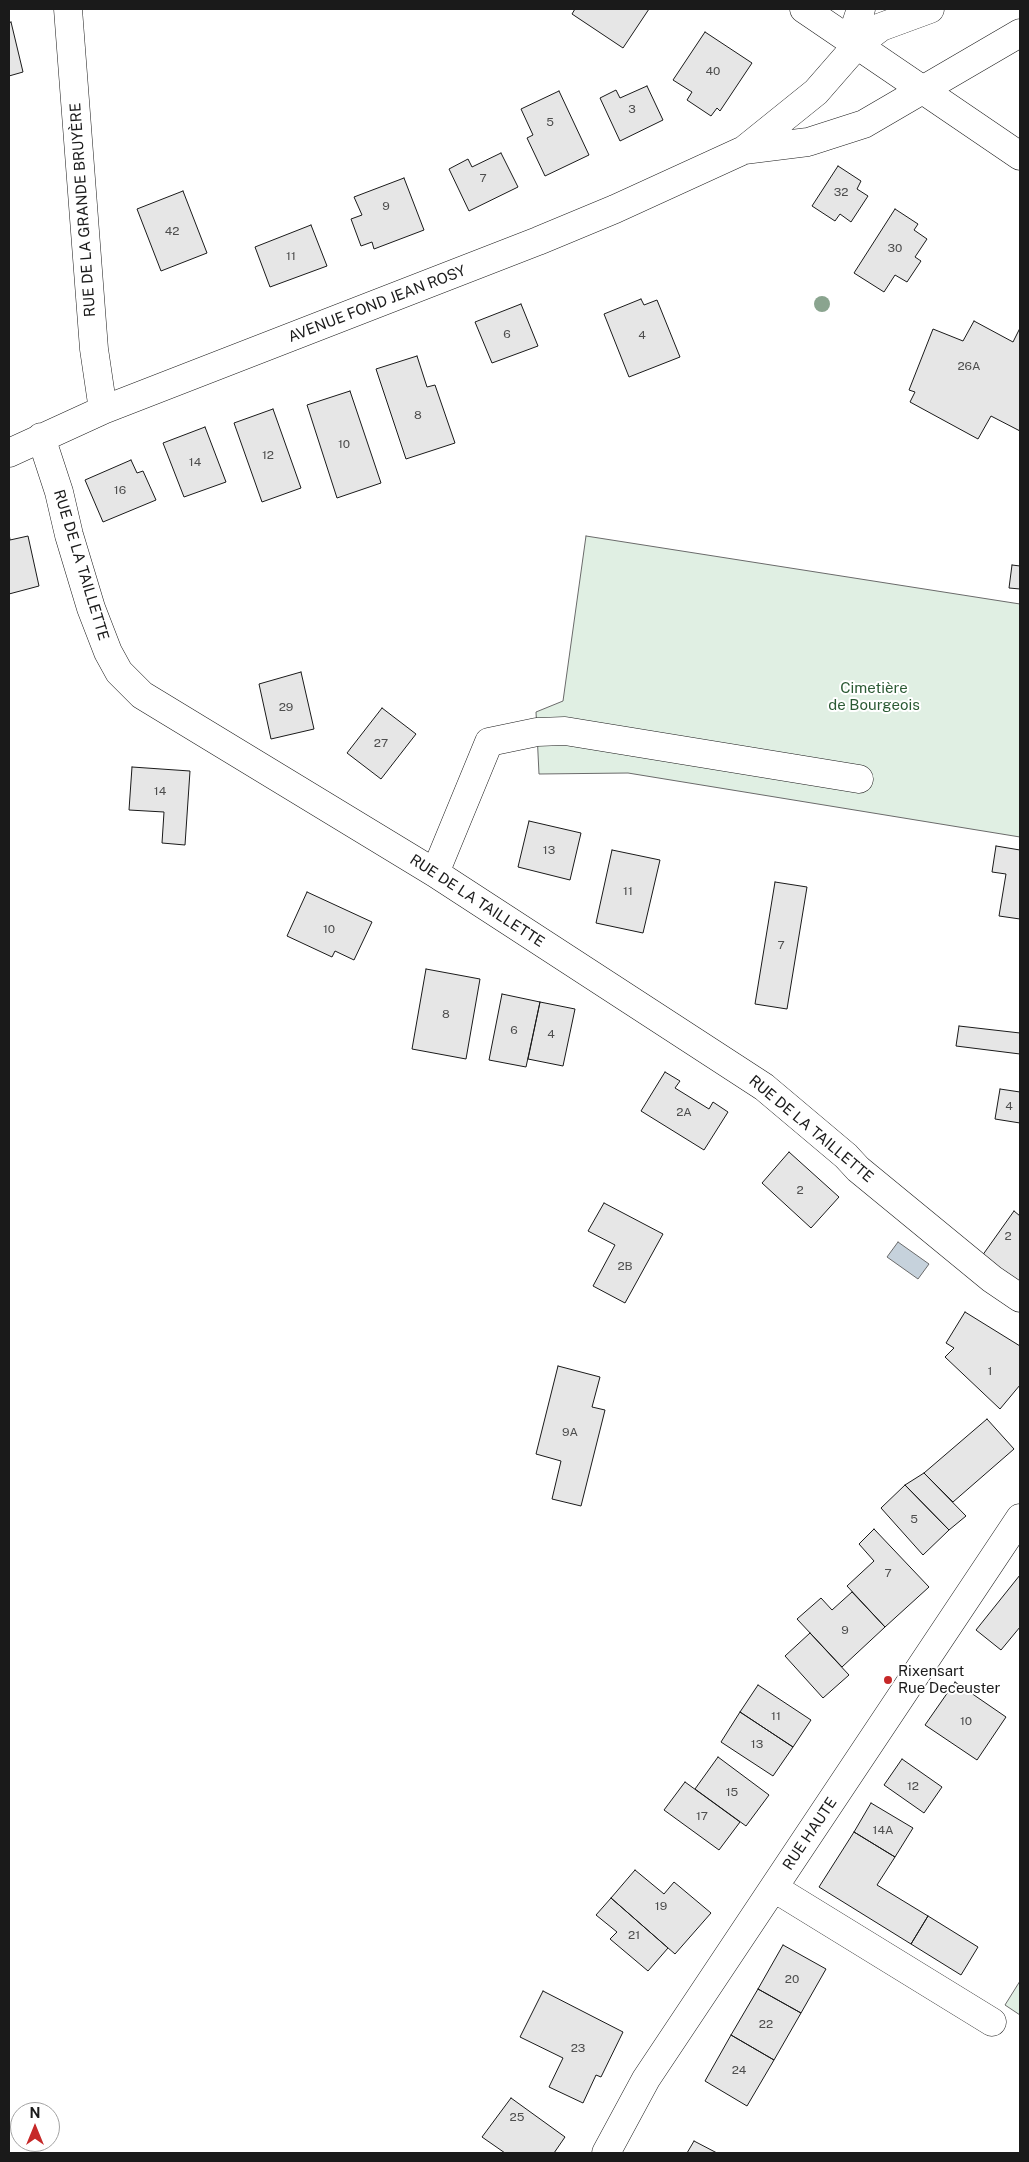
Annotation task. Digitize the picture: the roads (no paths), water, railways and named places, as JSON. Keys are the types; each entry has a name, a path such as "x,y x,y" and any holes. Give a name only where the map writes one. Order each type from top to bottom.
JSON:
{"street":[{"name":"RUE DE LA GRANDE BRUYÈRE","path":"68,9 94,350 103,410"},
{"path":"804,9 1020,156"},
{"path":"857,45 854,30 860,9"},
{"name":"AVENUE FOND JEAN ROSY","path":"9,453 103,410 538,241 615,209 744,150 816,92 857,45 881,27 930,9"},
{"name":"AVENUE FOND JEAN ROSY","path":"744,150 808,142 864,124 1020,33"},
{"name":"RUE DE LA TAILLETTE","path":"41,437 59,492 69,535 91,608 108,652 119,672 142,695 435,873 764,1087 846,1156 858,1169 992,1279 1020,1298"},
{"path":"435,873 489,742 537,732 565,731 859,779"},
{"name":"RUE HAUTE","path":"606,2153 646,2079 1020,1518"},
{"path":"774,1888 992,2022"}],"place":[{"name":"Rixensart Rue Deceuster","path":"888,1680"}],"park label":[{"name":"Cimetière de Bourgeois","path":"874,696"}]}
